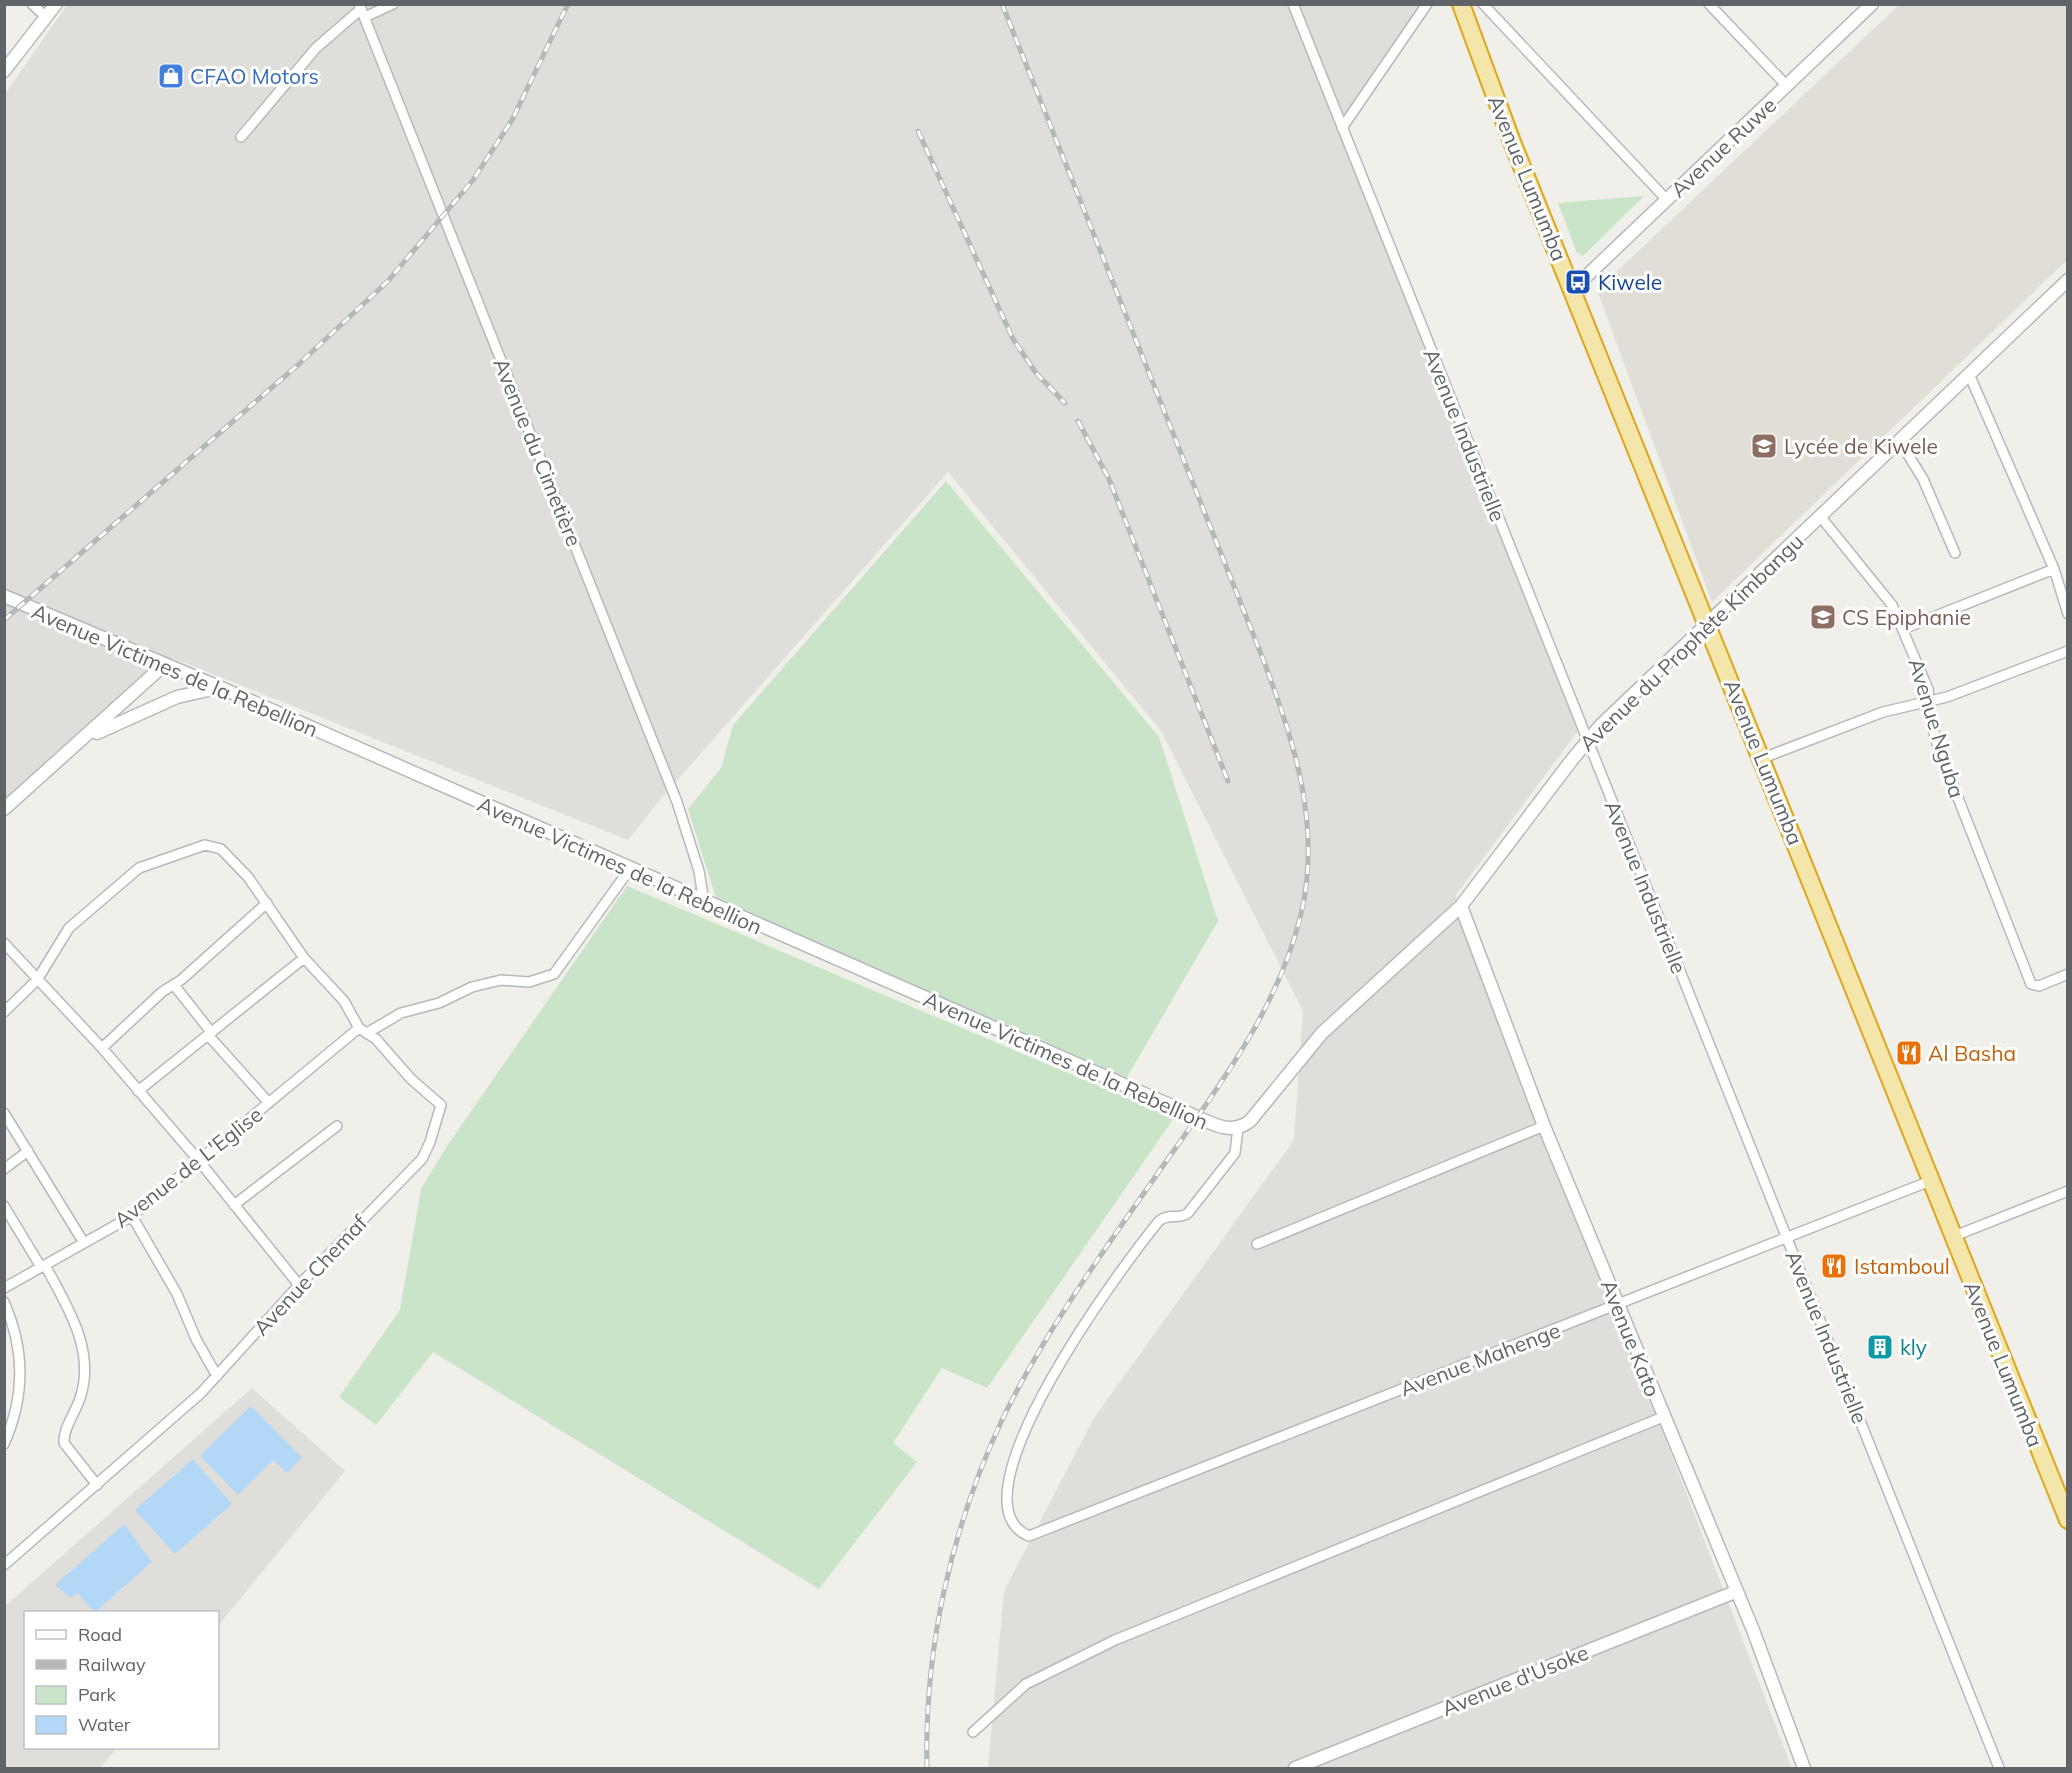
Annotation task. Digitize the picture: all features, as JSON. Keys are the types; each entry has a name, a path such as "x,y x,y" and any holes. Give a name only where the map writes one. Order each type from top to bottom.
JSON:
{"highway":[{"name":"Avenue Lumumba","path":"1461,4 1512,142 1574,289 1763,758 1952,1237 2067,1517"}],"street":[{"path":"32,4 46,17"},
{"path":"4,71 56,4"},
{"path":"241,137 316,48 362,10 393,4"},
{"name":"Avenue Industrielle","path":"1293,4 1999,1768"},
{"path":"1342,128 1427,4"},
{"path":"1483,4 1667,200"},
{"path":"1709,4 1787,86"},
{"name":"Avenue Ruwe","path":"1574,289 1872,4"},
{"name":"Avenue du Cimetière","path":"362,10 677,802 699,871 704,903"},
{"name":"Avenue du Prophète Kimbangu","path":"1238,1128 1255,1115 1322,1033 1461,906 1587,740 2067,280"},
{"path":"1969,374 2063,587 2067,614"},
{"path":"1899,440 1923,479 1955,553"},
{"name":"Avenue Nguba","path":"1820,516 1892,605 1903,629 1928,689 1931,722 1938,747 2031,984 2039,986 2067,974"},
{"path":"1903,629 2054,569"},
{"name":"Avenue Victimes de la Rebellion","path":"4,596 219,687 704,903 1197,1117 1224,1128 1238,1128"},
{"path":"1763,758 1883,712 1930,699 1947,697 2067,651"},
{"path":"4,809 164,665"},
{"path":"80,743 166,701 219,687"},
{"name":"Avenue Chemaf","path":"4,1565 167,1424 217,1376 299,1285 422,1159 430,1142 441,1105 363,1030 344,1001 304,958 248,877 221,849 214,845 205,845 139,868 69,928 38,980"},
{"name":"Avenue de L'Eglise","path":"4,1288 132,1216 269,1103 363,1030 401,1013 439,1003 472,987 501,980 530,982 554,974 629,870"},
{"path":"102,1048 162,992 174,985 267,903"},
{"name":"Avenue Kato","path":"1461,906 1544,1126 1735,1592 1753,1630 1804,1768"},
{"path":"4,943 102,1048 200,1162 299,1285"},
{"path":"138,1091 304,958"},
{"path":"4,1012 38,980"},
{"path":"174,985 210,1034 269,1103"},
{"path":"4,1113 84,1243"},
{"path":"234,1205 337,1126"},
{"path":"1257,1244 1544,1126"},
{"name":"Avenue Mahenge","path":"1238,1128 1234,1153 1188,1213 1180,1217 1164,1217 1159,1221 1102,1296 1032,1414 1015,1457 1007,1498 1009,1519 1018,1531 1029,1536 1788,1239 1930,1181"},
{"path":"4,1169 28,1151"},
{"path":"1952,1237 2067,1191"},
{"path":"4,1206 43,1266 76,1326 85,1364 81,1395 64,1443 97,1485"},
{"path":"132,1216 177,1294 196,1339 217,1376"},
{"path":"4,1302 16,1334 21,1379 15,1414 4,1444"},
{"path":"973,1731 1026,1684 1106,1645 1663,1417"},
{"name":"Avenue d'Usoke","path":"1295,1768 1735,1592"}],"shaded area":[{"path":"67,5 1423,5 1344,127 1586,720 1456,895 1792,1768 988,1768 1004,1591 1094,1418 1294,1140 1303,1011 1161,731 948,472 659,801 628,840 173,658 5,802 5,94"},
{"name":"Lycée de Kiwele","path":"1899,5 2067,5 2067,260 1712,602 1597,290"},
{"path":"252,1388 345,1471 219,1625 219,1611 24,1611 24,1749 116,1749 100,1768 5,1768 4,1607"}],"green space":[{"path":"1644,196 1583,256 1577,253 1558,203"},
{"path":"946,481 1159,737 1218,921 1126,1079 716,898 688,809 721,768 733,725"},
{"path":"627,886 1174,1118 987,1388 942,1368 893,1443 917,1462 819,1589 433,1352 376,1425 339,1397 400,1310 421,1189 447,1146"}],"water":[{"path":"251,1406 302,1458 287,1473 273,1460 238,1495 200,1456"},
{"path":"193,1459 232,1504 175,1554 135,1510"},
{"path":"124,1524 152,1562 96,1611 77,1593 71,1598 55,1585"}],"railway":[{"path":"4,620 299,364 388,281 473,180 512,120 568,4"},
{"path":"927,1768 930,1679 944,1590 968,1504 984,1461 1018,1388 1055,1325 1242,1050 1277,984 1291,950 1307,881 1308,848 1302,784 1285,721 1263,659 1002,4"},
{"path":"918,131 1013,339 1036,373 1065,403"},
{"path":"1078,421 1109,479 1228,781"}],"place":[{"name":"CFAO Motors","path":"171,76"},
{"name":"Kiwele","path":"1578,282"},
{"name":"Lycée de Kiwele","path":"1764,446"},
{"name":"CS Epiphanie","path":"1823,617"},
{"name":"Al Basha","path":"1909,1053"},
{"name":"Istamboul","path":"1834,1266"},
{"name":"kly","path":"1880,1347"}]}
